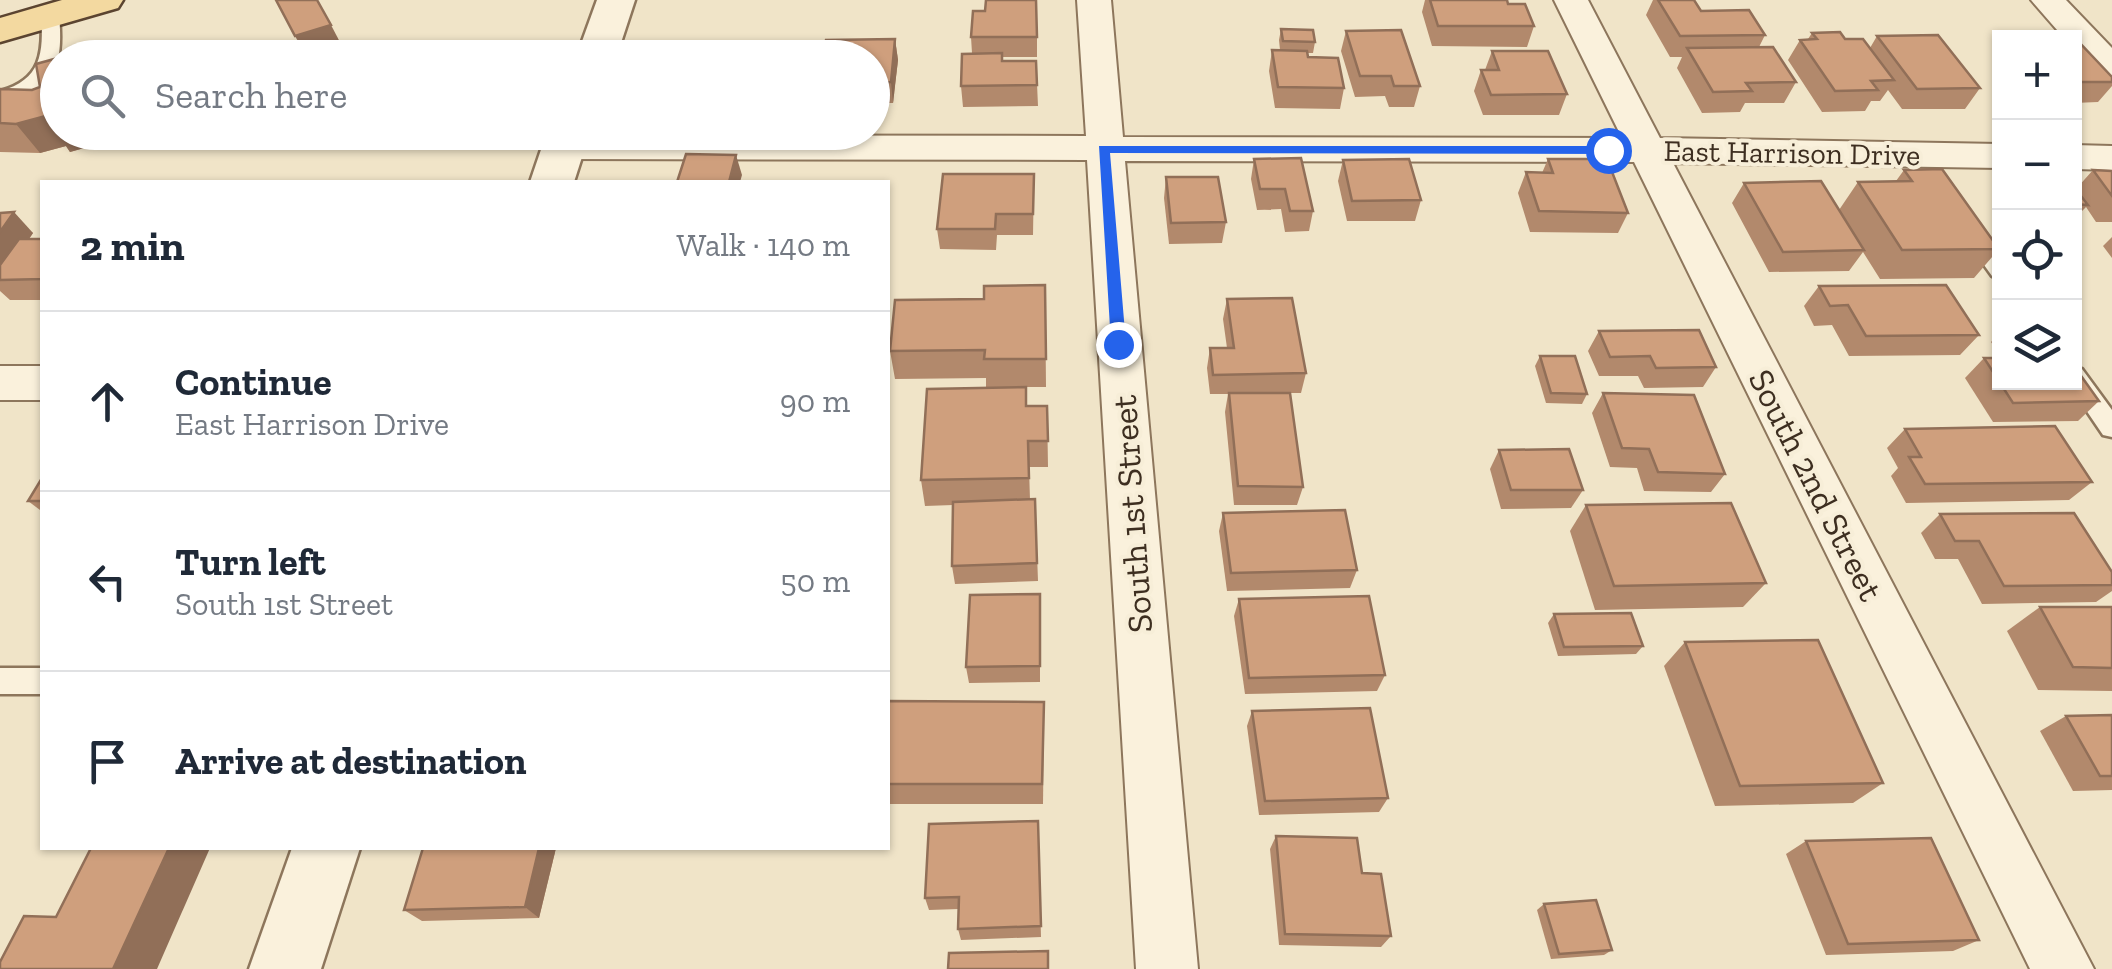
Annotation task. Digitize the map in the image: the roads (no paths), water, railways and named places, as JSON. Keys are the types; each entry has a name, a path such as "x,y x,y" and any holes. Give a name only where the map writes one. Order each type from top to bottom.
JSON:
{"main road":[{"path":"0,30 104,0"}],"street":[{"path":"602,40 616,0"},
{"name":"South 1st Street","path":"1094,0 1167,969"},
{"name":"South 2nd Street","path":"1572,0 2063,969"},
{"path":"2048,0 2112,69"},
{"name":"East Harrison Drive","path":"561,154 1103,149 1646,150 1927,170 1992,158"},
{"path":"2082,157 2112,158"},
{"path":"0,383 40,383"},
{"path":"284,969 325,850"}],"lane":[{"path":"50,16 52,40"},
{"path":"0,96 14,94 40,74"},
{"path":"1958,213 1992,260"},
{"path":"2082,386 2112,428"},
{"path":"0,681 40,681"}]}
